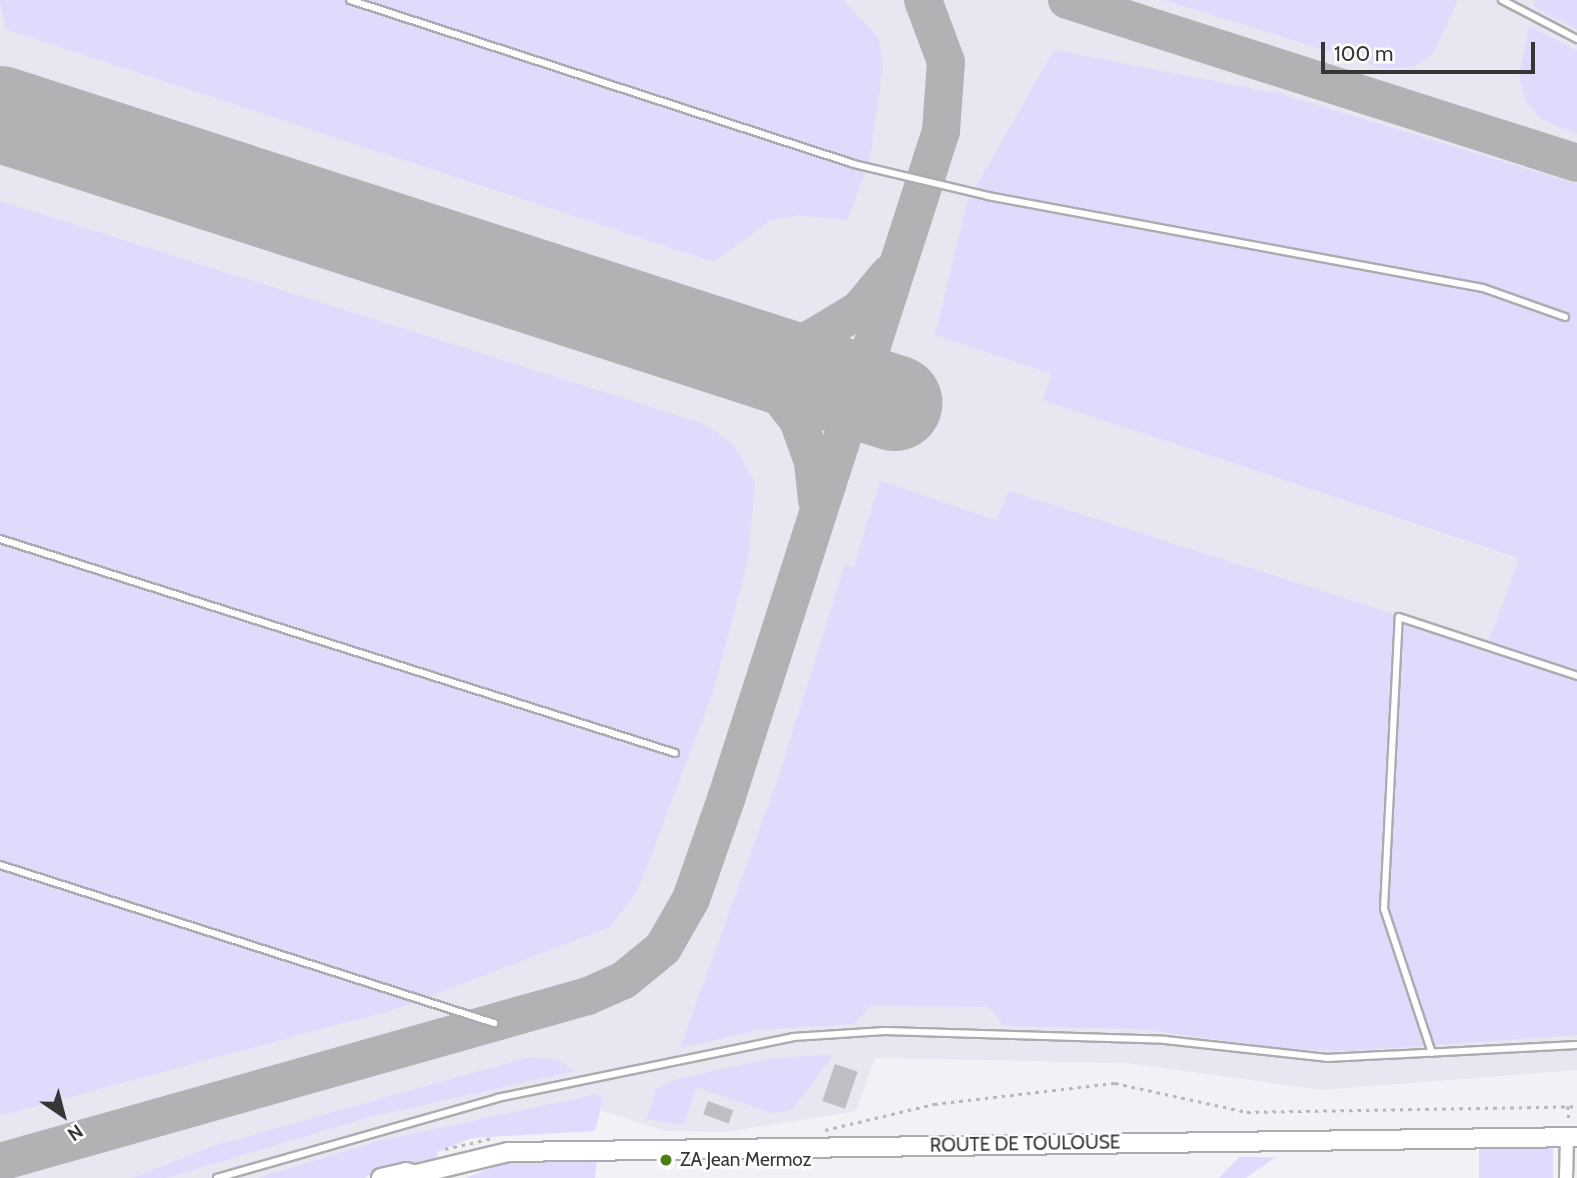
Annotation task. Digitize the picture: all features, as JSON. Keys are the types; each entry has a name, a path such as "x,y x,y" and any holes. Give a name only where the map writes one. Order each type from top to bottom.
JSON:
{"main road":[{"name":"ROUTE DE TOULOUSE","path":"434,1174 473,1157 1572,1137"},
{"path":"381,1178 434,1174"}],"street":[{"path":"1566,1178 1572,1137"}],"lane":[{"path":"350,0 854,164 988,196 1483,288 1565,317"},
{"path":"1502,0 1577,39"},
{"path":"0,539 675,753"},
{"path":"1432,1053 1384,909 1399,617 1577,676"},
{"path":"0,865 494,1023"},
{"path":"217,1178 497,1098 793,1037 973,1033 1165,1040 1327,1058 1577,1045"}],"path":[{"path":"817,1132 934,1104 1115,1083 1247,1112 1577,1106"},
{"path":"434,1174 442,1151 503,1138"}],"shaded area":[{"path":"0,0 1577,0 1577,1070 1322,1090 1127,1063 875,1058 856,1111 726,1132 666,1131 579,1104 338,1178 0,1178"},
{"path":"0,0 843,0 879,39 883,66 869,164 847,220 799,215 769,221 714,262 5,29"},
{"path":"1163,0 1458,0 1433,54 1415,66 1387,69"},
{"path":"1535,0 1577,0 1577,30 1534,7"},
{"path":"1529,26 1577,51 1577,134 1543,120 1526,102 1519,75"},
{"path":"1054,50 1281,94 1577,184 1577,1035 1346,1051 1288,1049 1140,1029 1005,1026 988,1007 870,1006 854,1024 757,1030 680,1048 777,781 845,565 854,567 880,481 996,520 1009,491 1488,644 1519,558 1043,400 1051,374 935,335 967,202"},
{"path":"0,201 702,423 732,443 755,482 748,561 713,692 638,890 610,927 399,1008 0,1116"},
{"path":"833,1055 792,1110 771,1113 696,1087 684,1125 646,1119 656,1089 676,1079 775,1058"},
{"path":"530,1057 556,1059 574,1071 370,1117 166,1178 132,1178 213,1146"},
{"path":"597,1094 603,1100 595,1131 472,1138 437,1152 436,1165 381,1167 365,1178 258,1178 375,1142"},
{"path":"1479,1148 1553,1148 1553,1178 1479,1178"},
{"path":"1239,1157 1276,1157 1246,1178 1219,1178"},
{"path":"597,1160 595,1178 466,1178 503,1163"}],"building":[{"path":"835,1064 858,1072 845,1109 822,1101"},
{"path":"708,1101 733,1110 729,1123 703,1114"}],"taxiway":[{"path":"0,1162 588,996 624,980 663,948 691,899 727,796 941,131 946,62 923,0"},
{"path":"1067,0 1577,163"},
{"path":"0,111 10,117"},
{"path":"722,347 772,349 809,340 859,310 889,274"},
{"path":"722,347 768,382 798,420 813,462 817,501"}],"runway":[{"path":"0,114 894,403"}],"place":[{"name":"ZA Jean Mermoz","path":"666,1160"}]}
